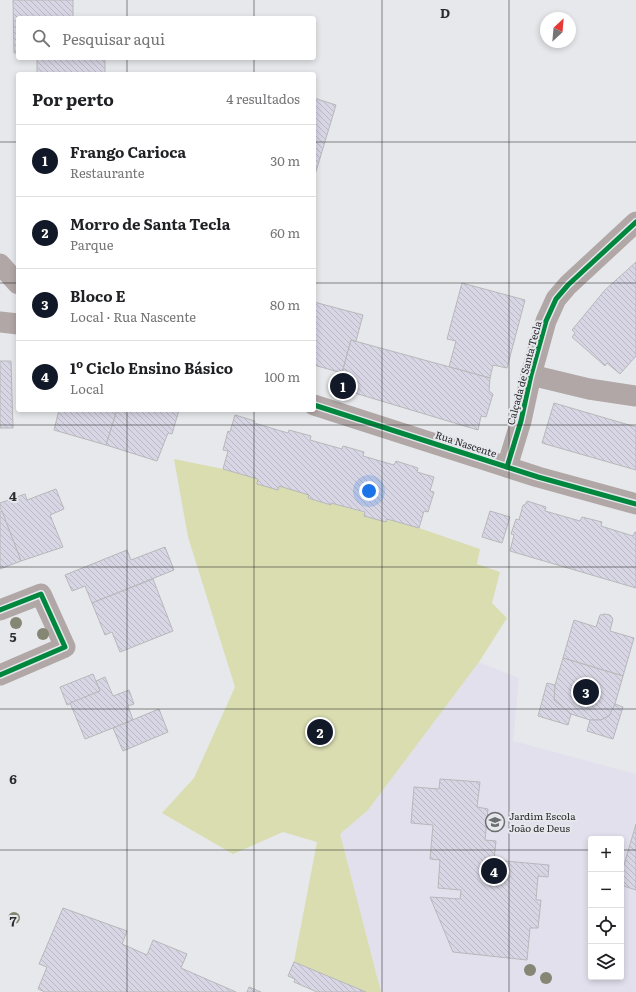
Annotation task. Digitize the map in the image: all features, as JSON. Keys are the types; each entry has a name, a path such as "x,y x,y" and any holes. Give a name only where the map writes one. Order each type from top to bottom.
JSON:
{"street":[{"name":"Calçada de Santa Tecla","path":"507,467 521,422 531,375 546,320 556,299 568,285 636,222"},
{"path":"0,264 16,282"},
{"path":"0,322 16,324"},
{"path":"531,375 589,389 636,396"},
{"name":"Rua Nascente","path":"316,406 507,467 636,504"},
{"path":"0,610 41,594 65,647 0,675"}],"shaded area":[{"name":"Jardim Escola João de Deus","path":"479,662 519,678 513,741 636,774 636,992 381,992 339,834 368,810"}],"green space":[{"path":"174,459 223,469 258,479 257,484 278,489 279,486 309,495 308,498 330,505 331,503 419,528 480,549 477,564 500,572 492,603 507,618 479,662 368,810 340,834 381,992 366,992 294,962 317,842 283,832 233,854 162,813 194,778 235,687 188,537"}],"building":[{"path":"13,0 73,0 73,16 16,16 16,53 14,53"},
{"path":"37,60 105,60 105,72 37,72"},
{"path":"316,99 336,105 316,171"},
{"path":"636,262 636,356 620,374 607,363 605,366 572,337 575,333 572,330 605,290"},
{"path":"462,283 525,300 507,368 493,365 490,378 449,367 456,341 447,339"},
{"path":"316,303 363,315 356,341 351,340 342,373 316,366"},
{"path":"351,340 490,378 489,391 493,394 486,417 481,416 478,430 338,388"},
{"path":"0,361 11,361 13,428 0,428"},
{"path":"554,403 636,427 636,470 542,443"},
{"path":"58,412 116,412 106,445 54,430"},
{"path":"116,412 178,412 172,434 168,433 157,461 106,445"},
{"path":"235,415 255,421 254,423 288,433 289,430 311,436 310,440 342,449 343,446 364,452 363,456 394,465 396,461 418,468 417,472 434,477 430,491 434,492 428,512 424,511 419,528 387,519 386,522 364,516 365,512 331,503 331,505 308,498 309,495 279,486 278,490 257,484 258,479 223,469 228,451 223,450 228,431 230,432"},
{"path":"56,489 64,509 50,515 63,547 21,561 0,507 0,503 25,494 27,500"},
{"path":"527,501 546,507 545,511 580,521 582,517 602,522 601,526 633,536 636,532 636,588 510,551 514,535 511,534 516,519 519,520 523,505 525,505"},
{"path":"2,511 21,561 0,569 0,512"},
{"path":"490,511 510,517 502,543 482,537"},
{"path":"165,547 174,570 92,603 85,586 72,591 65,575 127,550 131,560"},
{"path":"153,579 173,631 120,652 112,632 105,635 92,603"},
{"path":"600,615 610,615 613,619 610,631 634,638 623,676 563,658 574,620 596,627"},
{"path":"563,658 623,676 615,704 609,716 601,720 590,720 571,714 554,700 555,685"},
{"path":"93,674 100,691 67,705 60,687"},
{"path":"105,677 113,696 129,690 134,704 128,706 133,720 85,739 70,703 100,691 96,681"},
{"path":"547,683 555,685 554,700 571,714 568,725 538,716"},
{"path":"615,704 623,707 613,739 587,731 590,720 601,720 609,716"},
{"path":"159,709 168,732 123,751 113,728"},
{"path":"440,779 480,782 477,807 488,809 485,840 496,841 494,860 549,865 548,877 538,876 536,900 541,900 538,928 530,928 527,960 453,952 430,897 460,899 461,890 438,888 440,860 430,859 433,825 411,823 414,787 439,789"},
{"path":"636,824 636,890 624,886 624,865"},
{"path":"63,908 127,931 122,944 147,955 153,940 187,954 181,968 236,992 45,992 38,989 47,967 39,964"},
{"path":"294,962 366,992 317,992 294,982 295,979 288,976"},
{"path":"249,987 261,992 247,992"}],"cycle path":[{"path":"507,467 521,421 531,375 546,321 556,299 568,285 636,222"},
{"path":"316,406 538,477 636,504"},
{"path":"0,610 41,594 65,647 0,675"}],"place":[{"name":"Frango Carioca","path":"343,386"},
{"name":"Bloco E","path":"586,692"},
{"name":"Morro de Santa Tecla","path":"320,732"},
{"name":"Jardim Escola João de Deus","path":"495,822"},
{"name":"1º Ciclo Ensino Básico","path":"494,871"}]}
